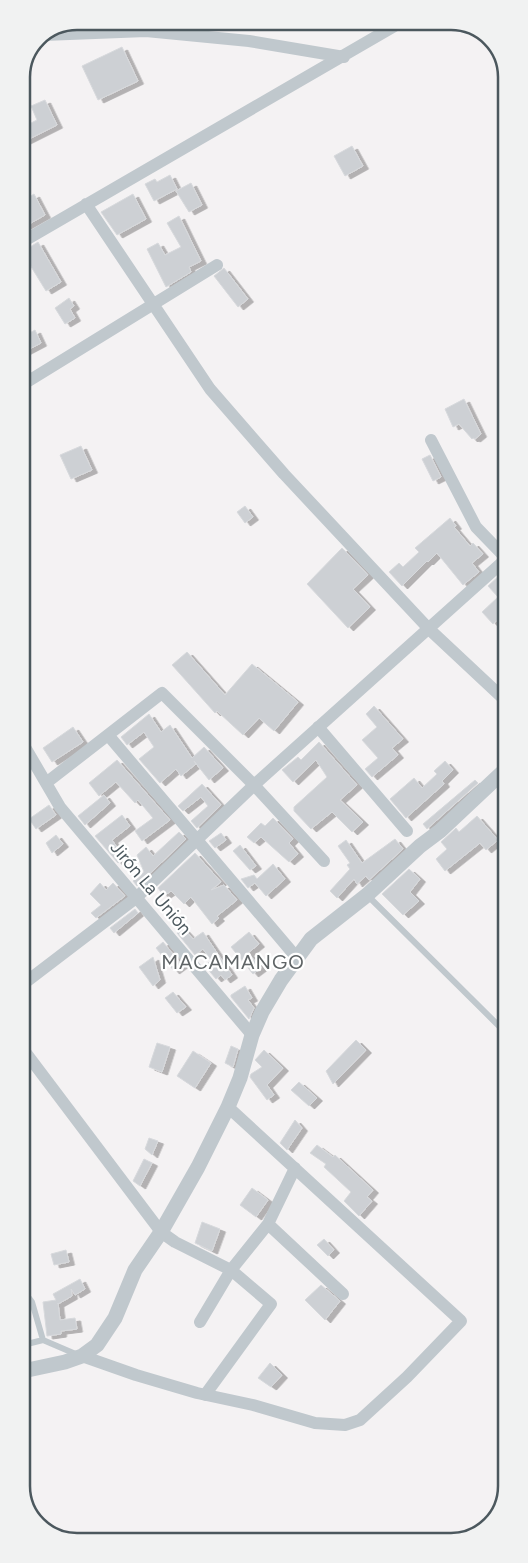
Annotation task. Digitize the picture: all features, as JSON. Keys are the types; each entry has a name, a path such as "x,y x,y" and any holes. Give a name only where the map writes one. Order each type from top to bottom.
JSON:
{"street":[{"path":"30,237 387,30"},
{"path":"58,34 146,31 249,41 344,56"},
{"path":"86,204 210,389 284,474 429,628 498,693"},
{"path":"30,380 217,265"},
{"path":"431,440 476,527 498,550"},
{"path":"30,979 136,898 254,785 498,565"},
{"path":"46,783 162,693 254,785 324,861"},
{"path":"318,727 407,831"},
{"path":"108,735 297,958"},
{"name":"Jirón La Unión","path":"30,756 60,807 252,1035"},
{"path":"30,1369 65,1362 82,1356 98,1345 115,1318 135,1270 161,1232 198,1167 228,1107 240,1078 252,1035 262,1012 281,980 312,939 368,895 498,777"},
{"path":"30,1060 161,1232 175,1242 231,1270 270,1304 205,1395"},
{"path":"82,1356 136,1376 205,1395 314,1423 345,1425 360,1420 407,1377 461,1321 228,1107"},
{"path":"200,1322 231,1270 268,1224 295,1168"},
{"path":"268,1224 344,1294"}],"lane":[{"path":"368,895 498,1025"},
{"path":"30,1299 43,1340"},
{"path":"30,1343 43,1340 82,1356"}],"building":[{"path":"122,47 138,81 98,100 82,66"},
{"path":"45,100 57,125 30,138 30,124 37,120 31,106"},
{"path":"352,146 363,166 345,176 334,156"},
{"path":"170,175 177,189 154,201 145,184 155,179 157,182"},
{"path":"191,183 202,205 189,212 176,191"},
{"path":"34,194 45,215 30,223 30,196"},
{"path":"133,194 146,219 117,235 101,212"},
{"path":"179,216 201,261 189,267 191,272 166,287 147,249 158,243 165,255 181,247 167,223"},
{"path":"38,242 61,282 46,291 30,265 30,247"},
{"path":"224,268 248,299 238,307 214,276"},
{"path":"69,298 74,306 70,309 75,318 65,324 55,308"},
{"path":"35,330 41,343 30,349 30,333"},
{"path":"464,399 481,434 475,439 472,439 459,424 453,427 445,409"},
{"path":"81,446 92,470 71,479 60,455"},
{"path":"430,455 441,477 433,481 422,459"},
{"path":"245,506 253,517 245,523 237,512"},
{"path":"450,518 456,526 454,527 470,546 473,543 483,554 472,563 479,572 463,585 437,553 402,586 389,572 399,563 403,567 419,552 415,548"},
{"path":"342,548 368,575 353,589 370,607 348,628 307,584"},
{"path":"498,577 498,597 488,586"},
{"path":"498,597 498,619 493,624 482,612"},
{"path":"187,652 225,695 252,664 298,702 274,731 259,718 243,735 217,711 215,713 172,665"},
{"path":"374,706 403,739 392,748 398,755 372,777 365,769 378,758 362,740 377,727 366,714"},
{"path":"149,714 161,732 170,725 192,758 204,747 223,768 209,780 194,761 196,764 181,776 176,769 160,783 139,759 154,747 144,732 127,745 121,737"},
{"path":"73,727 83,742 52,762 43,748"},
{"path":"319,742 357,785 340,800 363,822 352,832 332,812 311,829 294,811 294,807 327,777 316,760 293,782 282,770 298,757 301,760"},
{"path":"117,760 170,820 142,841 135,831 153,818 138,800 135,803 116,782 99,796 89,783"},
{"path":"445,761 453,770 442,781 444,784 406,818 390,799 414,778 422,788 437,774 434,771"},
{"path":"475,780 478,783 427,829 423,824"},
{"path":"202,784 221,805 197,828 191,821 208,806 201,797 183,811 178,806"},
{"path":"104,795 110,803 85,825 78,816"},
{"path":"49,805 56,815 36,829 30,818"},
{"path":"122,815 130,826 112,840 124,858 118,863 95,836"},
{"path":"477,816 498,840 486,850 480,843 445,871 436,859 447,849 441,842 456,828 459,832"},
{"path":"273,818 293,839 289,843 298,854 289,862 261,837 254,843 247,837 261,823 265,826"},
{"path":"179,832 186,839 137,886 133,881 144,872 137,855 146,847 153,856"},
{"path":"221,833 226,840 215,848 209,841"},
{"path":"56,835 63,844 52,853 46,843"},
{"path":"395,839 403,849 369,880 366,876 357,884 354,879 337,898 330,891 350,869 347,865 350,863 338,846 346,840 362,863"},
{"path":"240,845 256,866 250,870 233,851"},
{"path":"195,853 221,882 211,890 224,885 237,900 217,916 219,918 212,924 191,897 184,904 171,891 164,896 158,888"},
{"path":"273,864 285,879 266,896 255,883 248,888 241,879 254,875 257,879"},
{"path":"409,869 420,879 410,892 419,901 403,915 382,894"},
{"path":"100,883 106,890 113,883 125,896 96,918 91,913 101,905 90,894"},
{"path":"135,909 138,913 114,933 110,928"},
{"path":"183,928 193,939 203,932 232,975 225,980 221,975 216,979 205,966 211,960 203,949 195,955 177,933"},
{"path":"249,932 259,944 248,953 261,968 253,974 231,947"},
{"path":"163,942 182,965 174,971 156,948"},
{"path":"153,957 160,980 153,986 139,967"},
{"path":"245,986 252,998 248,1000 254,1008 249,1019 231,997 231,995"},
{"path":"173,992 186,1007 177,1013 165,998"},
{"path":"356,1040 366,1050 333,1084 326,1071"},
{"path":"157,1043 170,1047 162,1072 149,1067"},
{"path":"231,1046 238,1049 233,1067 225,1063"},
{"path":"264,1050 283,1068 267,1085 274,1095 267,1100 250,1077 251,1074 262,1067 255,1060"},
{"path":"193,1051 211,1063 195,1088 177,1076"},
{"path":"299,1082 317,1098 309,1106 291,1090"},
{"path":"295,1120 302,1128 287,1150 280,1143"},
{"path":"149,1138 158,1141 152,1155 145,1149"},
{"path":"317,1145 333,1157 335,1155 373,1190 367,1197 372,1201 359,1216 344,1201 351,1192 324,1167 326,1164 310,1153"},
{"path":"144,1159 152,1163 140,1186 133,1181"},
{"path":"252,1188 268,1200 256,1217 240,1205"},
{"path":"202,1222 220,1229 212,1251 195,1243"},
{"path":"324,1239 334,1250 328,1256 317,1245"},
{"path":"66,1250 69,1262 54,1265 51,1254"},
{"path":"80,1279 85,1289 75,1295 71,1289 72,1296 58,1304 60,1320 75,1318 77,1329 61,1331 61,1334 47,1336 43,1302 56,1300 53,1294"},
{"path":"321,1285 340,1301 325,1320 305,1300"},
{"path":"270,1363 282,1375 271,1387 258,1378"}],"district":[{"name":"MACAMANGO","path":"233,962"}]}
